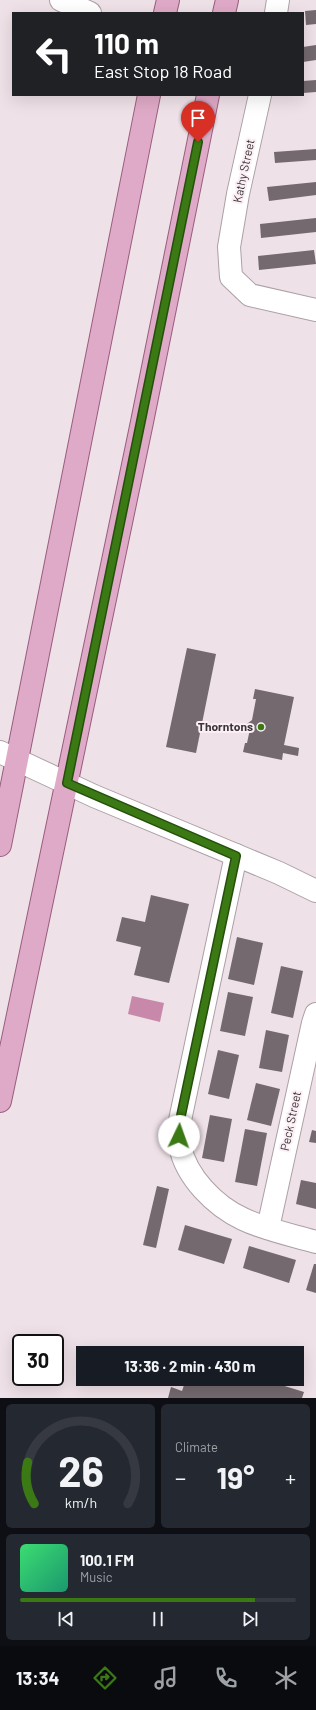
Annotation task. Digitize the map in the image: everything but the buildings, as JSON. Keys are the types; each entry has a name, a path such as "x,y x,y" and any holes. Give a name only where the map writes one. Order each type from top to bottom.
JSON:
{"main road":[{"path":"165,12 168,0"},
{"path":"224,12 227,0"},
{"path":"0,844 8,756 149,96"},
{"path":"0,1101 67,783 208,96"}],"street":[{"path":"61,0 88,12"},
{"path":"276,12 278,0"},
{"name":"Kathy Street","path":"260,96 238,194 229,247 231,277 250,295 316,310"},
{"path":"8,756 236,856 279,873 316,891"},
{"path":"236,856 179,1125 180,1147 187,1165 200,1186 222,1206 242,1218 268,1228 316,1242"},
{"name":"Peck Street","path":"268,1228 316,1014"}],"shaded area":[{"path":"132,996 164,1003 160,1022 128,1014"}],"place":[{"name":"Thorntons","path":"261,727"}],"route":[{"path":"179,1136 179,1125 236,856 94,796 67,783 198,142"}]}
